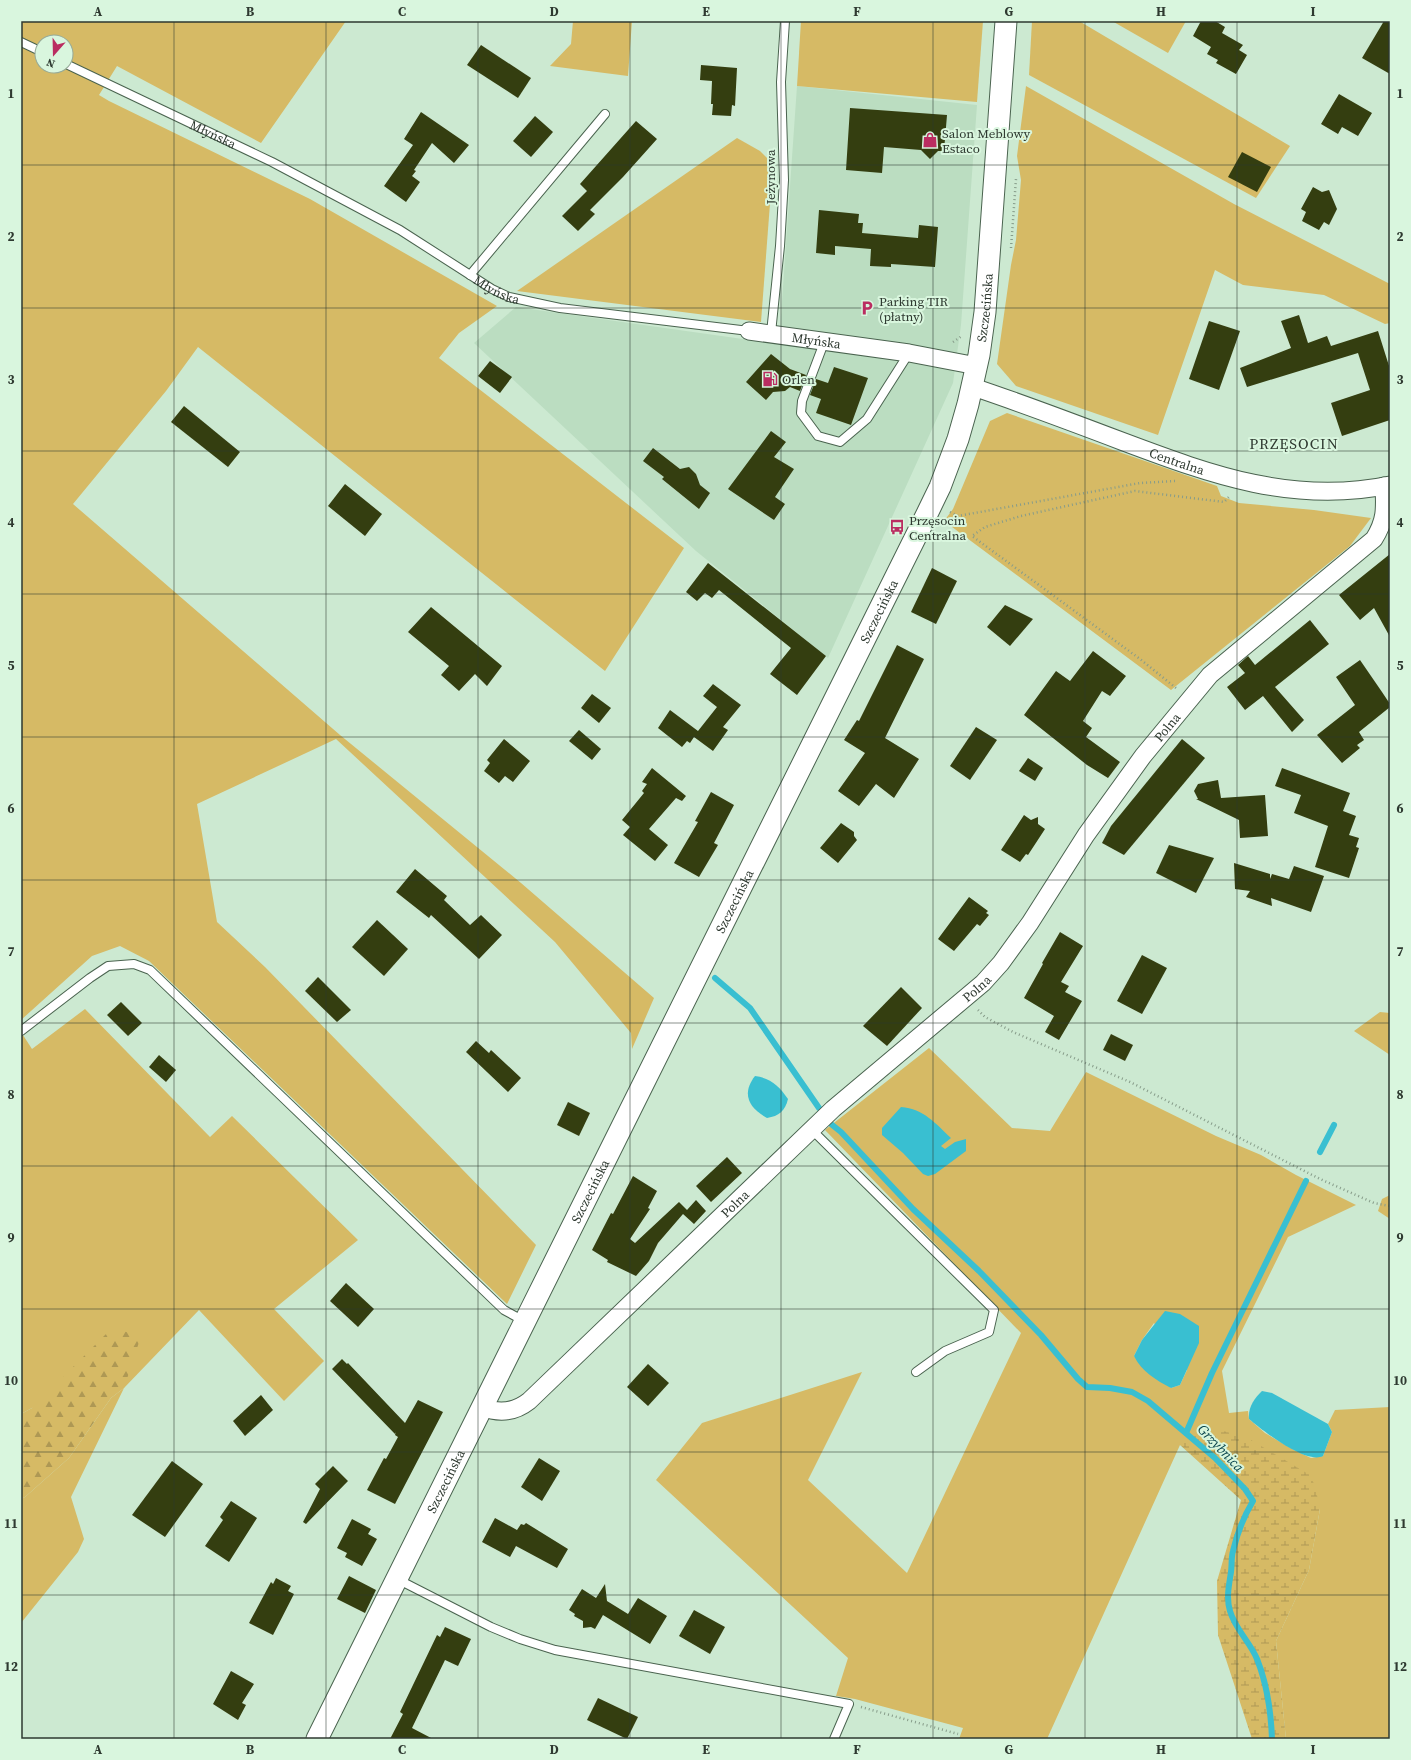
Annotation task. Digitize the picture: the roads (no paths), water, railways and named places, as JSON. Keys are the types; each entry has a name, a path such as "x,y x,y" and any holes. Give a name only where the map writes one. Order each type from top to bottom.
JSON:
{"street":[{"name":"Szczecińska","path":"317,1739 924,520 955,448 977,366 985,312 1006,21"},
{"name":"Młyńska","path":"749,331 825,340 909,353 977,366"},
{"name":"Centralna","path":"972,387 1020,403 1196,469 1245,482 1258,485 1324,492 1348,491 1387,486"},
{"name":"Polna","path":"482,1407 496,1411 506,1411 516,1409 529,1401 849,1095 983,983 1001,963 1030,923 1086,835 1143,756 1210,675 1374,539 1382,526 1387,486"}],"lane":[{"name":"Jeżynowa","path":"771,333 780,246 784,180 781,82 785,21"},
{"path":"21,42 34,48"},
{"name":"Młyńska","path":"74,68 272,162 400,230 492,289 509,296 528,302 560,308 749,331"},
{"path":"470,275 605,114"},
{"path":"825,340 802,402 801,413 818,436 840,442 867,419 909,353"},
{"path":"21,1031 108,966 134,964 150,970 504,1310 525,1322"},
{"path":"812,1130 994,1310 989,1332 945,1351 916,1372"},
{"path":"397,1579 491,1627 520,1639 555,1650 849,1704 834,1739"}],"water":[{"path":"755,1076 774,1083 788,1099 783,1110 775,1116 767,1118 756,1110 749,1100 748,1089"},
{"path":"901,1107 909,1108 923,1114 940,1127 951,1138 941,1146 945,1149 955,1142 966,1139 966,1151 935,1174 928,1176 923,1174 903,1153 882,1135 882,1128"},
{"path":"1165,1311 1180,1314 1199,1326 1199,1343 1180,1385 1171,1388 1155,1379 1145,1371 1134,1356 1142,1340"},
{"path":"1262,1391 1272,1393 1328,1424 1332,1432 1323,1456 1306,1456 1284,1445 1249,1419 1249,1411 1252,1404"}],"waterway":[{"path":"715,978 750,1008 819,1108"},
{"path":"831,1124 841,1132 913,1209 979,1271 1041,1335 1078,1379 1087,1387 1110,1388 1132,1392 1148,1401 1215,1458 1245,1489 1253,1501 1241,1525 1233,1551 1228,1601 1232,1618 1257,1659 1268,1698 1272,1739"},
{"name":"Grzybnica","path":"1320,1152 1334,1125"},
{"name":"Grzybnica","path":"1186,1433 1212,1373 1306,1181"}],"place":[{"name":"Salon Meblowy Estaco","path":"930,140"},
{"name":"Parking TIR (płatny)","path":"867,308"},
{"name":"Orlen","path":"770,379"},
{"name":"Przęsocin Centralna","path":"897,527"}],"district":[{"name":"PRZĘSOCIN","path":"1294,444"}]}
